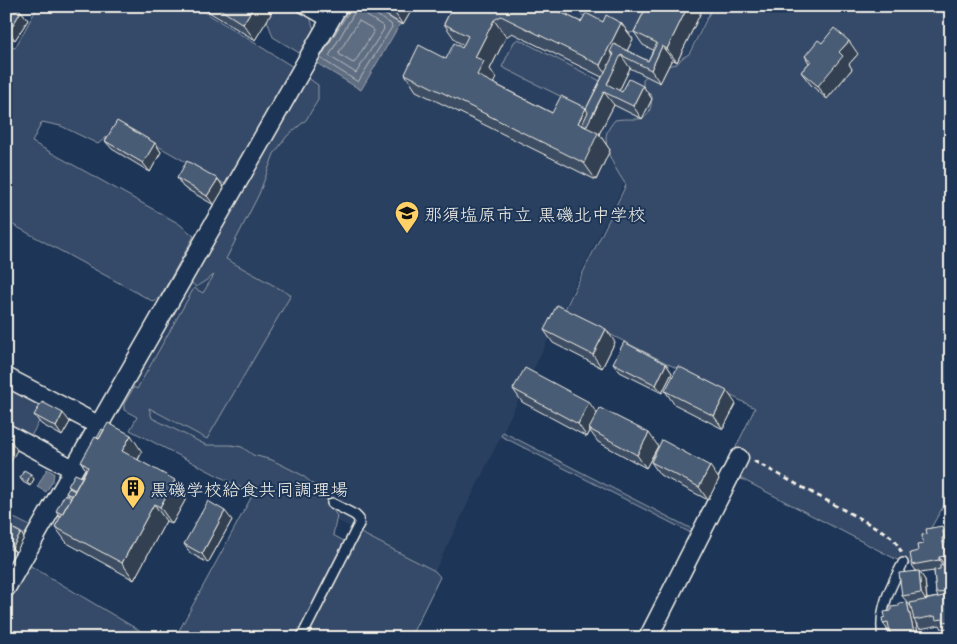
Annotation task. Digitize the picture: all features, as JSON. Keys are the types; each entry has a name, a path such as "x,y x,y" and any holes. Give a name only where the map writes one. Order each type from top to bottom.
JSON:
{"street":[{"path":"6,588 338,6"},
{"path":"6,376 98,425"},
{"path":"6,433 73,469"},
{"path":"648,638 739,458"}],"lane":[{"path":"300,6 328,22"},
{"path":"302,638 359,524 359,519 355,515 332,503"},
{"path":"883,638 882,618 884,606 903,563"}],"path":[{"path":"739,458 749,459 776,472 886,533 899,546 903,554 903,563"}],"shaded area":[{"path":"38,6 195,6 290,65 318,85 318,100 306,120 287,136 274,154 259,194 226,259 291,295 207,439 149,408 152,418 206,445 242,447 253,455 272,460 302,475 324,495 337,516 333,535 351,545 359,532 435,571 440,577 410,638 175,638 253,494 130,430 137,417 124,410 124,404 134,387 137,389 194,288 203,293 214,275 196,287 186,278 235,190 121,125 98,144 61,126 42,122 32,142 178,223 194,236 160,297 154,302 6,221 6,45 15,48"},
{"path":"262,6 307,6 314,30 301,54 273,37"},
{"name":"那須塩原市立 黒磯北中学校","path":"344,6 711,6 435,571 118,407"},
{"path":"575,6 645,6 650,18 643,31 629,33 618,26 591,21 576,11"},
{"path":"713,6 951,6 951,493 909,566 736,476 742,456 736,447 755,408 564,311 626,185 613,163 606,144 606,135 610,126 615,120 641,118 649,113 652,96 643,89 643,79 659,69 677,64 689,54"},
{"path":"518,39 610,86 596,114 502,67 514,42"},
{"path":"6,385 47,407 30,438 6,426"},
{"path":"503,432 694,530 691,533 501,436"},
{"path":"6,514 32,527 27,536 13,528 6,540"},
{"path":"29,565 152,638 6,638 6,597 23,568"}],"water":[{"path":"346,6 371,6 400,24 361,90 313,61"},
{"path":"47,469 54,473 53,480 46,492 37,487"}],"building":[{"path":"6,6 14,6 21,11 9,32 6,30"},
{"path":"215,6 254,6 243,24"},
{"path":"384,6 397,6 394,12"},
{"path":"453,6 555,6 554,9 581,22 586,13 603,22 606,15 621,23 600,65 501,16 494,20 475,57 484,61 477,75 552,113 561,96 586,108 578,123 598,133 584,163 405,74 419,45 446,59 454,43 462,48 468,36 444,24"},
{"path":"647,6 688,6 667,49 662,46 651,70 621,55 607,84 622,92 629,79 643,86 633,106 604,92 586,127 582,125 588,112 586,109 614,54 610,52 614,44 648,61 657,43 634,32"},
{"path":"834,28 849,41 839,52 843,56 818,86 801,72 811,61 805,56 818,40 822,43"},
{"path":"117,121 155,143 143,163 105,141"},
{"path":"187,161 218,179 207,196 177,178"},
{"path":"557,305 606,329 593,355 544,330"},
{"path":"624,342 666,364 656,385 613,363"},
{"path":"678,366 727,391 714,416 665,391"},
{"path":"525,368 589,402 578,424 513,389"},
{"path":"42,402 63,413 56,427 34,415"},
{"path":"600,408 649,433 637,455 589,429"},
{"name":"黒磯学校給食共同調理場","path":"108,423 131,435 122,451 175,480 160,507 154,504 122,563 55,527 88,467 81,462 95,437 99,439"},
{"path":"102,429 104,430 99,439 97,438"},
{"path":"6,438 11,441 6,450"},
{"path":"662,440 710,466 699,487 651,462"},
{"path":"24,470 31,474 27,482 20,478"},
{"path":"75,474 82,477 75,490 68,486"},
{"path":"951,482 951,503 945,502"},
{"path":"69,488 75,491 72,496 66,493"},
{"path":"65,494 71,498 62,514 56,511"},
{"path":"208,501 225,511 202,554 184,544"},
{"path":"8,526 21,533 12,548 6,544 6,530"},
{"path":"942,526 944,537 942,538 946,556 939,557 939,560 912,565 910,553 918,551 917,545 923,544 922,535 927,534 926,529"},
{"path":"946,540 951,540 951,555 948,555"},
{"path":"940,565 949,565 951,592 936,593 934,570 940,569"},
{"path":"919,571 921,593 902,596 899,573"},
{"path":"948,595 951,621 936,620 935,616 914,620 910,603"},
{"path":"907,602 914,633 891,637 888,622 883,623 884,612 891,611 891,607 899,606 899,603"}],"place":[{"name":"那須塩原市立 黒磯北中学校","path":"407,234"},
{"name":"黒磯学校給食共同調理場","path":"133,509"}]}
